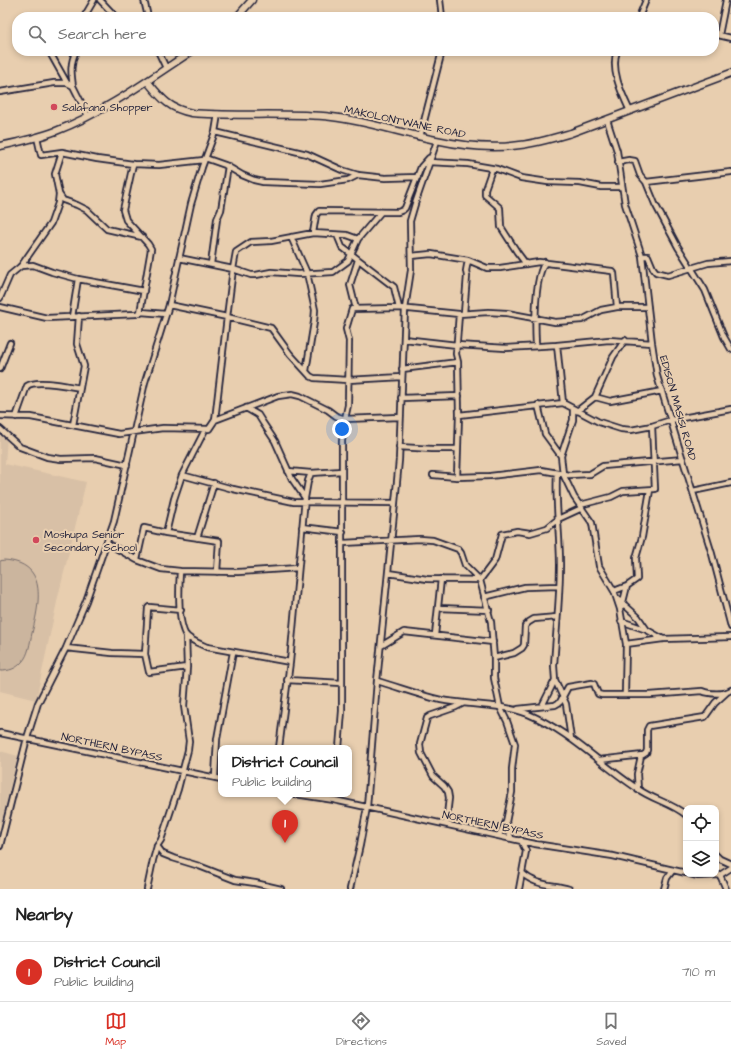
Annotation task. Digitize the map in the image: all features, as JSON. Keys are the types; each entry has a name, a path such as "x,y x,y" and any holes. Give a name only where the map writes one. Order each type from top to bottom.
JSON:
{"main road":[{"path":"241,12 252,0"},
{"path":"0,146 56,132 105,108 184,56"},
{"name":"MAKOLONTWANE ROAD","path":"147,81 160,98 176,109 192,113 332,117 366,123 437,140 481,146 502,147 520,146 544,141 607,120 731,73"}],"street":[{"path":"87,12 94,0"},
{"path":"100,0 111,12"},
{"path":"144,0 147,12"},
{"path":"440,0 441,12"},
{"path":"641,12 646,0"},
{"path":"719,24 726,0"},
{"path":"719,35 731,38"},
{"path":"52,56 67,83"},
{"path":"74,56 71,68 73,86 88,116"},
{"path":"160,56 166,68"},
{"path":"420,137 441,56"},
{"path":"616,56 615,61 618,85 630,111"},
{"path":"0,92 54,83 67,83 73,86"},
{"path":"0,846 27,738 40,700 66,648 86,601 116,517 145,382 169,305 191,204 215,132 218,114"},
{"name":"EDISON MASISI ROAD","path":"607,120 617,151 621,187 625,204 642,256 657,376 712,554 731,628"},
{"path":"215,132 307,154 342,170 358,175 385,178 418,177"},
{"path":"37,137 41,155 62,152 97,160 159,165 205,159 228,166 242,175 263,182 320,184 348,180 358,175"},
{"path":"350,889 367,807 377,681 395,503 400,447 405,309 411,270 411,217 437,140"},
{"path":"0,297 10,275 21,266 51,223 57,209 59,194 55,174 62,152"},
{"path":"313,233 316,215 319,211 381,212 403,210 424,162 431,157"},
{"path":"618,162 629,160 635,161 640,175 646,182 678,247 692,267 707,294 724,337 731,349"},
{"path":"429,162 468,164 503,171 521,178 548,182 580,183 601,187 621,187"},
{"path":"133,164 122,210 126,220 148,244 150,249 140,313"},
{"path":"211,264 217,218 221,210 228,166"},
{"path":"492,169 485,189 485,195 500,208 501,227 526,264"},
{"path":"646,182 731,172"},
{"path":"59,194 63,200 87,210 107,229 143,238"},
{"path":"179,258 233,269 251,275 271,272 299,274 336,271 348,261 358,239 381,212"},
{"path":"0,416 31,417 119,434 163,428 209,429 215,420 236,252 251,242 271,242 313,233 347,235 358,239"},
{"path":"336,234 342,247 394,287 399,308"},
{"path":"292,237 307,273 315,310 306,370"},
{"path":"411,256 428,254 468,260 487,268 500,268 545,262 612,271 614,273 617,307"},
{"path":"642,256 648,256 653,268 661,274 668,275 708,263 731,261"},
{"path":"356,309 350,285 358,260"},
{"path":"457,477 459,396 458,362 456,354 468,260"},
{"path":"536,346 535,318 541,269 545,262"},
{"path":"21,266 34,265 52,272 78,279 144,291"},
{"path":"72,317 78,279"},
{"path":"169,305 271,328 290,354 310,376 317,379 348,380 402,377"},
{"path":"0,307 41,318 140,313 166,314"},
{"path":"339,745 342,711 342,441 348,408 349,340 346,326 351,310 399,308 462,314 488,312 507,313 555,322 582,320 601,310 617,307 648,307"},
{"path":"73,425 84,366 77,344 79,316"},
{"path":"404,338 457,345 506,348 609,340 652,343"},
{"path":"625,340 613,358 595,397 575,410 561,456 563,474 581,507 592,523 599,566 614,590 620,609 626,644 625,694"},
{"path":"0,366 10,343"},
{"path":"556,345 563,403"},
{"path":"402,370 458,362"},
{"path":"16,416 27,386 31,384 50,384 80,388"},
{"path":"595,397 610,401 662,392"},
{"path":"215,420 278,396 297,395 328,410 336,416 345,419 400,417"},
{"path":"401,398 459,396"},
{"path":"459,415 563,403 600,422 621,429 631,430 652,426 671,420 731,409"},
{"path":"538,405 545,434 561,456"},
{"path":"246,408 255,412 260,419 274,441 295,485 305,500"},
{"path":"480,580 494,560 502,534 517,531 530,533 547,528 558,519 581,507 611,497 623,491 650,490 656,488 652,426"},
{"path":"0,429 20,447 48,457 61,459 95,458 127,465"},
{"path":"166,533 174,499 182,475 205,430"},
{"path":"400,447 458,449"},
{"path":"433,475 457,477 490,476 541,470 569,475 590,474 603,466 683,459"},
{"path":"288,471 311,473 342,471"},
{"path":"279,745 290,662 305,500 311,473"},
{"path":"557,473 556,492 560,540 554,666 555,680 566,704 571,739"},
{"path":"182,475 276,499 343,503 395,503"},
{"path":"196,538 214,483"},
{"path":"693,491 731,483"},
{"path":"614,590 627,586 637,579 636,558 642,537 650,490"},
{"path":"302,527 343,532"},
{"path":"137,560 144,528 219,541 217,572"},
{"path":"343,544 426,539 433,540 458,549 465,565 480,580 489,610 493,642 494,678 500,707 516,744 512,769 512,792 506,822 499,835"},
{"path":"107,543 137,560 161,569 180,571 238,572 298,568"},
{"path":"147,889 157,846 161,840 183,771 188,741 184,706 187,667 186,635 183,626 179,598 180,571"},
{"path":"388,573 427,579 480,580"},
{"path":"435,635 441,579"},
{"path":"484,597 525,587 559,586"},
{"path":"620,609 623,604 627,586"},
{"path":"617,598 638,617 647,630"},
{"path":"181,610 148,608 145,654 149,672 187,667"},
{"path":"439,608 489,610"},
{"path":"494,658 514,653 522,648 524,645 525,626 529,622 534,619 557,617"},
{"path":"621,621 647,630 663,639"},
{"path":"381,646 404,632 493,642"},
{"path":"186,635 199,644 207,647 290,662"},
{"path":"626,644 663,639 731,637"},
{"path":"66,648 112,653 145,654"},
{"path":"215,777 217,739 233,652"},
{"path":"287,680 342,683"},
{"path":"542,706 555,680"},
{"path":"377,681 441,700 514,709 538,718 571,739 638,790 678,809 683,813"},
{"path":"514,709 555,705 560,702 566,690 570,686 592,683 600,695 650,695 702,690 708,692 729,691"},
{"path":"599,760 641,756 646,753 647,750 647,730 649,726 705,717 715,703 729,691"},
{"path":"446,824 449,798 448,792 433,776 421,753 420,744 427,718 456,707 464,702"},
{"name":"NORTHERN BYPASS","path":"0,733 218,778"},
{"path":"638,790 637,774 641,756"},
{"name":"NORTHERN BYPASS","path":"314,797 499,835 535,844 613,856 683,872"},
{"path":"506,822 511,838"},
{"path":"519,889 526,851 521,840"},
{"path":"526,851 535,844"},
{"path":"157,846 164,854 173,858 235,880 281,889"},
{"path":"719,858 731,864"},
{"path":"726,889 720,875 731,868"},
{"path":"664,889 667,878 673,870"},
{"path":"522,873 540,884 569,889"}],"shaded area":[{"name":"Moshupa Senior Secondary School","path":"0,436 7,437 5,464 86,482 58,597 36,700 0,691"},
{"path":"4,560 18,563 28,568 34,576 38,586 38,597 35,621 26,656 15,668 0,671 0,561"},
{"path":"0,751 18,756 0,828"}],"place":[{"name":"Salafana Shopper","path":"54,107"},
{"name":"Moshupa Senior Secondary School","path":"36,540"},
{"name":"District Council","path":"285,843"}]}
